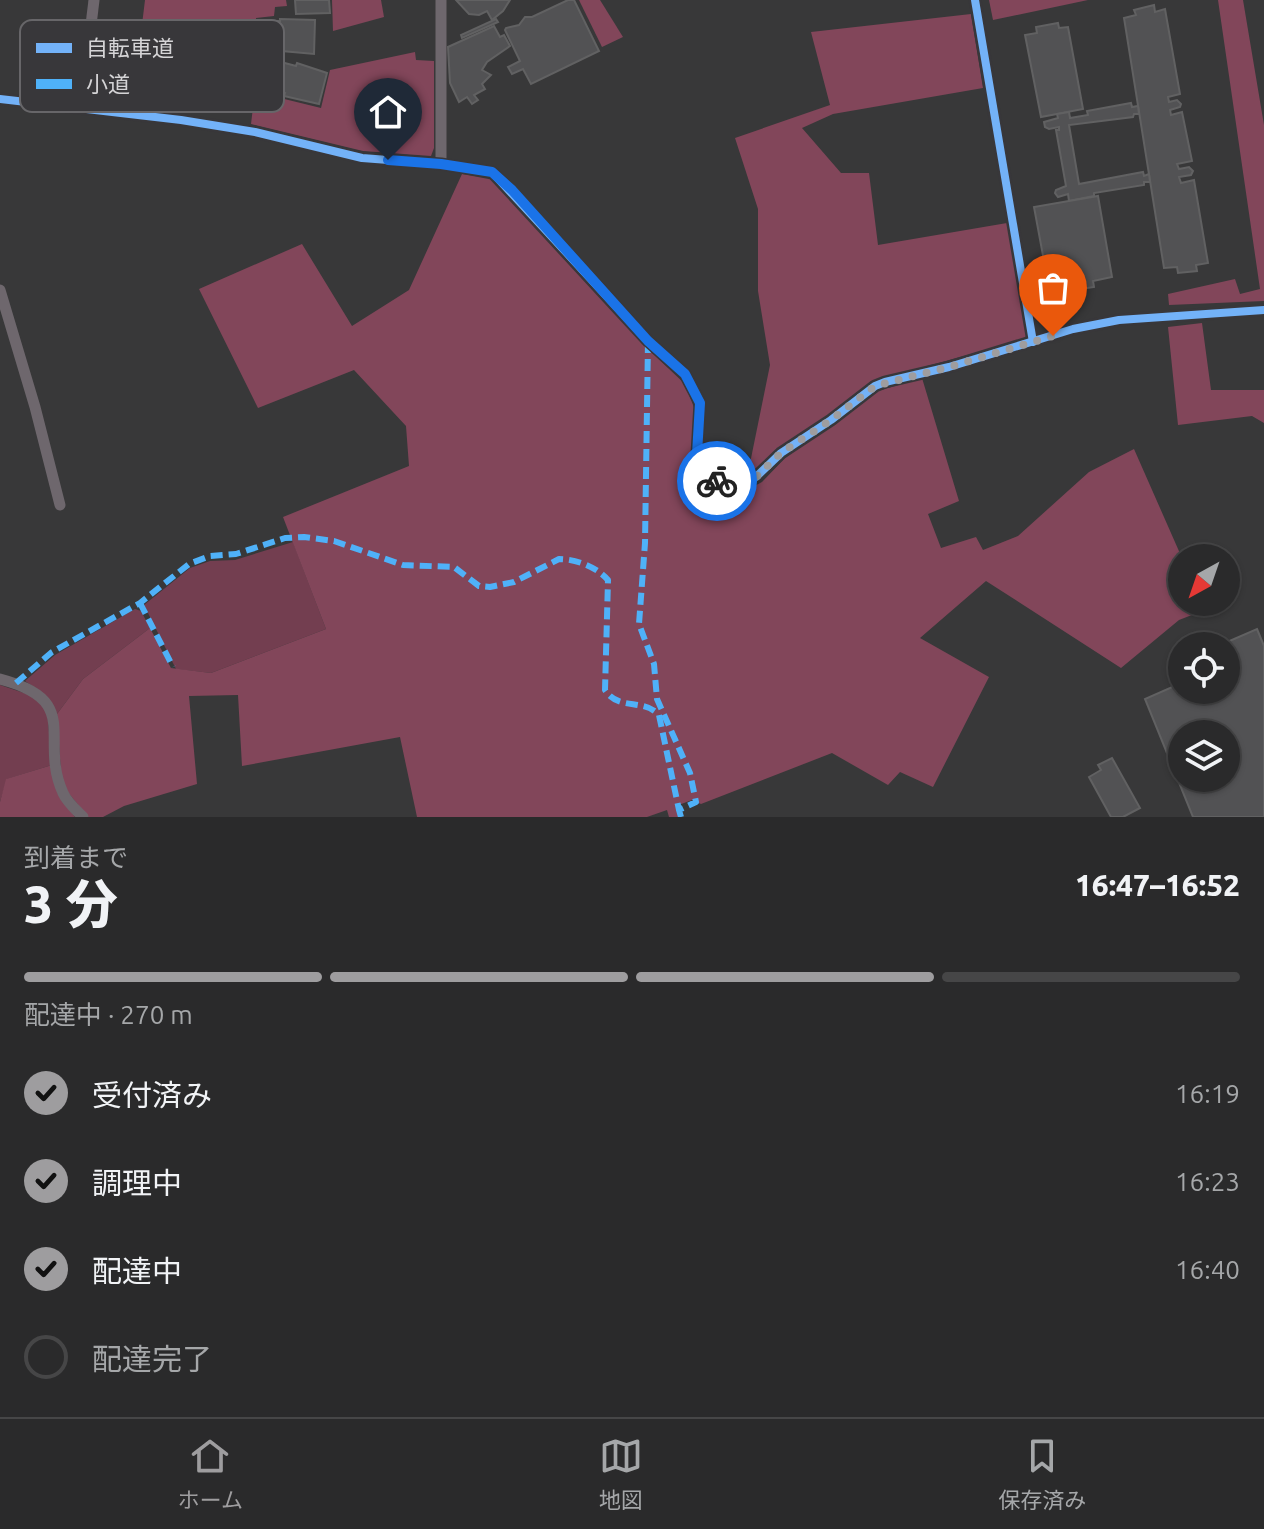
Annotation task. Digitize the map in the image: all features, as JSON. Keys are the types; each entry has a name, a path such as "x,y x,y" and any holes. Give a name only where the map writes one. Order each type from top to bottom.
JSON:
{"street":[{"path":"92,20 94,0"},
{"path":"441,0 441,164"},
{"path":"975,0 1033,342"},
{"path":"0,99 20,101"},
{"path":"110,112 240,130 362,158 441,164 492,172 512,190 648,341 685,374 700,403 697,454 702,469 710,478 730,485 743,484 756,477 781,453 875,386 1073,329 1119,320 1264,310"},
{"path":"0,290 60,505"},
{"path":"0,679 39,695 51,708 58,774 63,792 83,817"}],"shaded area":[{"path":"145,0 286,0 287,6 275,7 274,16 256,20 143,20"},
{"path":"332,0 381,0 384,17 333,31"},
{"path":"579,0 600,0 623,37 602,47"},
{"path":"989,0 1088,0 993,20"},
{"path":"1218,0 1243,0 1264,125 1264,301 1169,305 1168,294 1235,279 1240,294 1260,289"},
{"path":"971,14 983,88 833,114 802,128 841,173 869,173 878,245 1007,223 1027,335 1023,340 876,380 747,478 770,365 758,291 758,209 735,138 830,105 811,32"},
{"path":"415,52 416,60 434,61 434,148 431,156 363,151 251,124 252,112 284,112 284,99 321,108 330,70"},
{"path":"462,174 494,180 652,353 685,384 695,410 700,474 716,488 733,492 747,490 762,482 785,458 878,391 922,378 959,501 928,514 941,548 976,537 983,550 1018,536 1089,472 1134,449 1176,544 1168,544 1168,616 1189,616 1179,620 1121,668 986,581 920,638 989,677 933,787 900,772 888,785 832,753 701,804 692,800 676,806 679,817 669,817 667,810 647,817 417,817 400,737 242,766 238,695 189,696 197,784 124,806 103,817 88,817 66,790 61,773 57,714 83,679 150,628 171,668 211,673 326,629 283,517 409,466 406,426 354,370 258,408 199,289 302,244 352,326 409,290"},
{"path":"1202,323 1211,390 1264,390 1264,423 1252,416 1178,425 1168,327"},
{"path":"293,542 326,629 211,673 176,669 144,605 190,568 210,561 235,560"},
{"path":"135,609 141,611 150,628 83,679 57,714 40,691 25,681 55,655"},
{"path":"0,685 36,697 47,710 52,765 7,779 0,802"},
{"path":"52,765 58,794 75,817 0,817 6,779"}],"building":[{"path":"295,0 329,0 330,13 296,14"},
{"path":"456,0 510,0 492,20 487,11 479,15 469,14"},
{"path":"574,0 599,51 531,84 523,69 512,74 508,67 520,61 506,28 519,25 525,17 532,17"},
{"path":"1154,5 1155,12 1165,9 1180,94 1168,97 1169,102 1177,100 1181,104 1170,110 1171,115 1182,112 1192,161 1177,164 1179,169 1189,167 1193,171 1191,175 1179,177 1181,183 1194,180 1208,263 1196,265 1197,271 1178,273 1177,267 1164,268 1124,18 1136,15 1134,10"},
{"path":"280,19 315,20 314,54 284,51 284,20"},
{"path":"496,19 498,22 462,38 461,35"},
{"path":"1058,23 1059,28 1068,27 1083,109 1041,117 1025,35 1037,33 1036,27"},
{"path":"494,26 510,46 487,62 482,70 491,75 482,84 485,89 474,95 478,100 472,104 467,97 459,102 450,83 448,47"},
{"path":"284,63 296,66 297,63 327,73 319,104 284,96"},
{"path":"1131,103 1132,107 1138,106 1139,114 1133,117 1069,125 1079,184 1143,172 1144,176 1149,174 1150,182 1069,201 1068,194 1058,197 1056,190 1066,186 1056,130 1059,127 1049,129 1044,122 1058,118 1057,114 1069,112 1070,118 1088,115 1087,111"},
{"path":"1098,196 1112,277 1093,281 1094,287 1068,291 1067,285 1049,288 1034,207"},
{"path":"1257,629 1264,646 1264,817 1193,817 1183,792 1240,792 1240,720 1168,720 1168,756 1145,699 1168,689 1168,704 1240,704 1240,636"},
{"path":"1112,758 1140,808 1123,817 1111,817 1089,777 1101,770 1098,765"}],"marked path":[{"path":"648,341 645,543 639,624 654,664 657,699 690,773 696,802 679,810 681,817"},
{"path":"16,683 52,652 140,603 189,564 210,556 236,554 285,538 334,541 403,565 454,567 479,586 490,587 514,582 559,559 572,560 592,568 608,580 605,690 617,700 646,707 659,715 679,810"},
{"path":"140,603 173,667"}],"cycle path":[{"path":"975,0 1033,342"},
{"path":"0,99 20,101"},
{"path":"112,112 255,132 362,158 441,164 492,172 648,341 685,374 700,403 697,454 702,469 710,478 730,485 743,484 756,477 781,453 885,382 949,367 1073,329 1119,320 1264,310"}],"way so far":[{"path":"717,481 730,485 743,484 756,477 781,453 875,386 1053,336"}],"route":[{"path":"388,160 492,172 512,190 648,341 685,374 700,403 697,454 702,469 717,481"}]}
